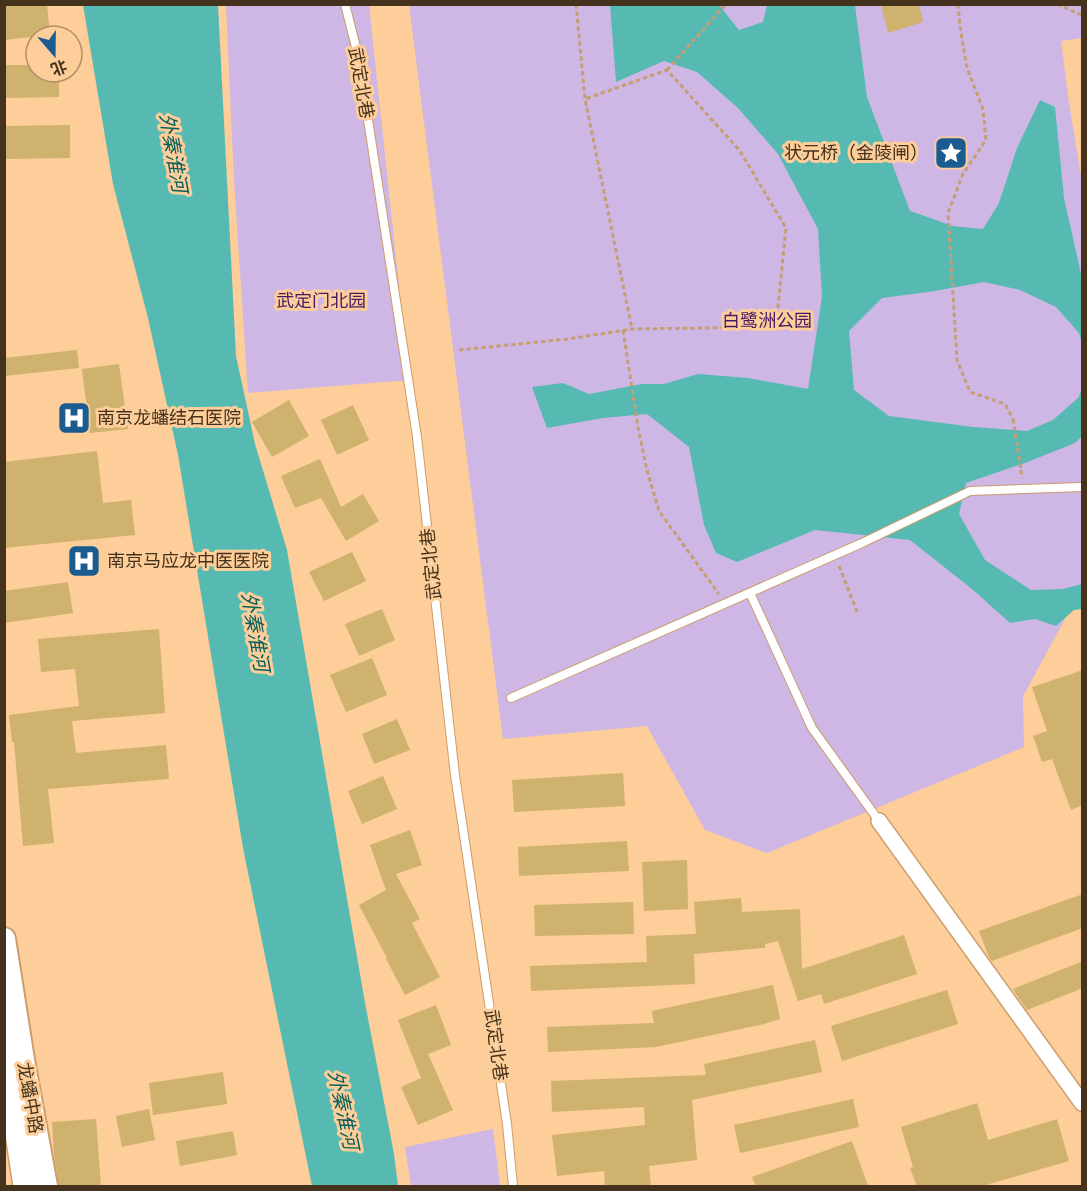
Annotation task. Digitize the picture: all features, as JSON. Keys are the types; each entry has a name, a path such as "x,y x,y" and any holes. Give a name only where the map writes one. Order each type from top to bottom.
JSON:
{"highway":[{"path":"4,1034 27,1186"}],"main road":[{"name":"龙蟠中路","path":"4,939 45,1186"}],"street":[{"path":"879,821 1083,1103"}],"lane":[{"name":"武定北巷","path":"345,4 358,55 417,436 455,775 507,1125 513,1186"},
{"path":"512,698 862,543 970,491 1083,487"},
{"path":"750,593 812,728 879,821"}],"path":[{"path":"576,4 585,99 632,329"},
{"path":"585,99 667,70 726,4"},
{"path":"958,4 967,68 983,109 986,140 963,174 948,213 957,360 970,392 1005,404 1013,419 1021,470"},
{"path":"1057,4 1083,15"},
{"path":"459,350 568,339 632,329 776,327 786,228 740,151 667,70"},
{"path":"623,330 638,427 647,471 659,511 726,603"},
{"path":"834,555 858,614"}],"green space":[{"name":"武定门北园","path":"226,5 369,5 409,380 248,393 234,180"},
{"name":"白鹭洲公园","path":"409,5 1082,5 1082,38 1061,41 1082,182 1082,588 1023,696 1024,747 767,853 705,830 647,726 503,739"},
{"path":"493,1129 500,1186 411,1186 405,1147"}],"water":[{"name":"外秦淮河","path":"83,5 218,5 236,356 255,444 287,550 398,1186 312,1186 243,848 178,455 148,318 113,184"},
{"path":"610,5 719,5 739,30 763,22 767,5 855,5 867,97 910,211 953,226 983,229 999,203 1017,148 1040,100 1055,107 1064,198 1082,278 1082,343 1079,333 1056,307 1020,290 984,282 882,298 849,331 854,390 889,416 973,427 1027,431 1053,420 1079,397 1082,387 1082,436 1075,443 966,483 959,514 985,560 1031,590 1063,589 1082,584 1082,609 1074,610 1056,626 1035,619 1010,623 972,589 910,540 815,530 737,562 716,553 704,525 689,447 647,414 603,418 547,428 532,387 563,383 589,394 642,384 664,384 698,374 748,378 808,389 822,297 818,229 778,154 738,108 697,72 664,61 616,82"}],"building":[{"path":"4,4 47,4 49,24 24,24 24,38 4,40"},
{"path":"881,4 919,4 923,22 888,33"},
{"path":"4,65 24,65 24,84 59,84 59,97 4,98"},
{"path":"70,125 70,158 4,159 4,126"},
{"path":"77,350 79,368 4,376 4,358"},
{"path":"119,364 128,429 90,433 82,369"},
{"path":"289,400 309,436 272,457 252,422"},
{"path":"353,405 369,440 337,455 321,420"},
{"path":"97,451 103,503 131,500 135,535 4,548 4,462"},
{"path":"320,459 341,507 363,494 379,521 346,541 321,498 295,508 281,476"},
{"path":"352,552 366,581 324,601 309,572"},
{"path":"68,582 73,613 4,623 4,591"},
{"path":"382,609 395,640 359,656 345,624"},
{"path":"159,629 165,713 72,721 76,753 166,745 169,779 48,789 54,843 23,846 14,742 12,742 9,715 79,706 75,669 41,672 38,639"},
{"path":"372,658 387,695 346,712 330,675"},
{"path":"1083,670 1083,805 1071,810 1052,759 1042,762 1033,736 1047,731 1032,687"},
{"path":"397,719 410,750 374,764 362,734"},
{"path":"623,773 625,806 514,812 512,780"},
{"path":"383,776 397,809 362,824 348,791"},
{"path":"410,830 422,865 396,874 420,919 412,923 440,977 405,995 359,905 386,890 370,845"},
{"path":"627,841 629,871 519,876 518,847"},
{"path":"687,860 688,909 644,911 642,862"},
{"path":"1083,894 1083,928 992,961 989,957 979,931"},
{"path":"741,898 742,912 800,909 802,969 904,935 917,974 824,1004 821,994 798,1001 778,941 765,944 765,948 694,954 695,984 531,991 530,966 647,962 646,936 696,934 694,902"},
{"path":"633,902 634,934 535,936 534,905"},
{"path":"1083,961 1083,988 1027,1010 1013,989"},
{"path":"773,985 780,1019 764,1024 656,1047 548,1052 547,1027 654,1023 652,1011"},
{"path":"947,990 958,1024 842,1061 831,1026"},
{"path":"436,1005 451,1045 428,1054 453,1110 418,1125 401,1087 421,1078 398,1020"},
{"path":"815,1040 822,1072 692,1100 697,1160 649,1166 651,1186 605,1186 604,1171 557,1176 552,1135 645,1125 644,1107 552,1112 551,1081 706,1075 704,1064"},
{"path":"223,1072 227,1104 153,1115 149,1083"},
{"path":"853,1099 859,1127 740,1153 734,1125"},
{"path":"977,1103 988,1140 1057,1119 1069,1161 982,1186 917,1186 910,1168 913,1167 901,1127"},
{"path":"149,1109 155,1140 122,1147 116,1116"},
{"path":"96,1119 101,1186 59,1186 52,1122"},
{"path":"233,1131 237,1155 180,1166 176,1141"},
{"path":"852,1141 868,1186 756,1186 752,1177"}],"place":[{"name":"状元桥（金陵闸）","path":"951,153"},
{"name":"南京龙蟠结石医院","path":"74,418"},
{"name":"南京马应龙中医医院","path":"84,561"}]}
